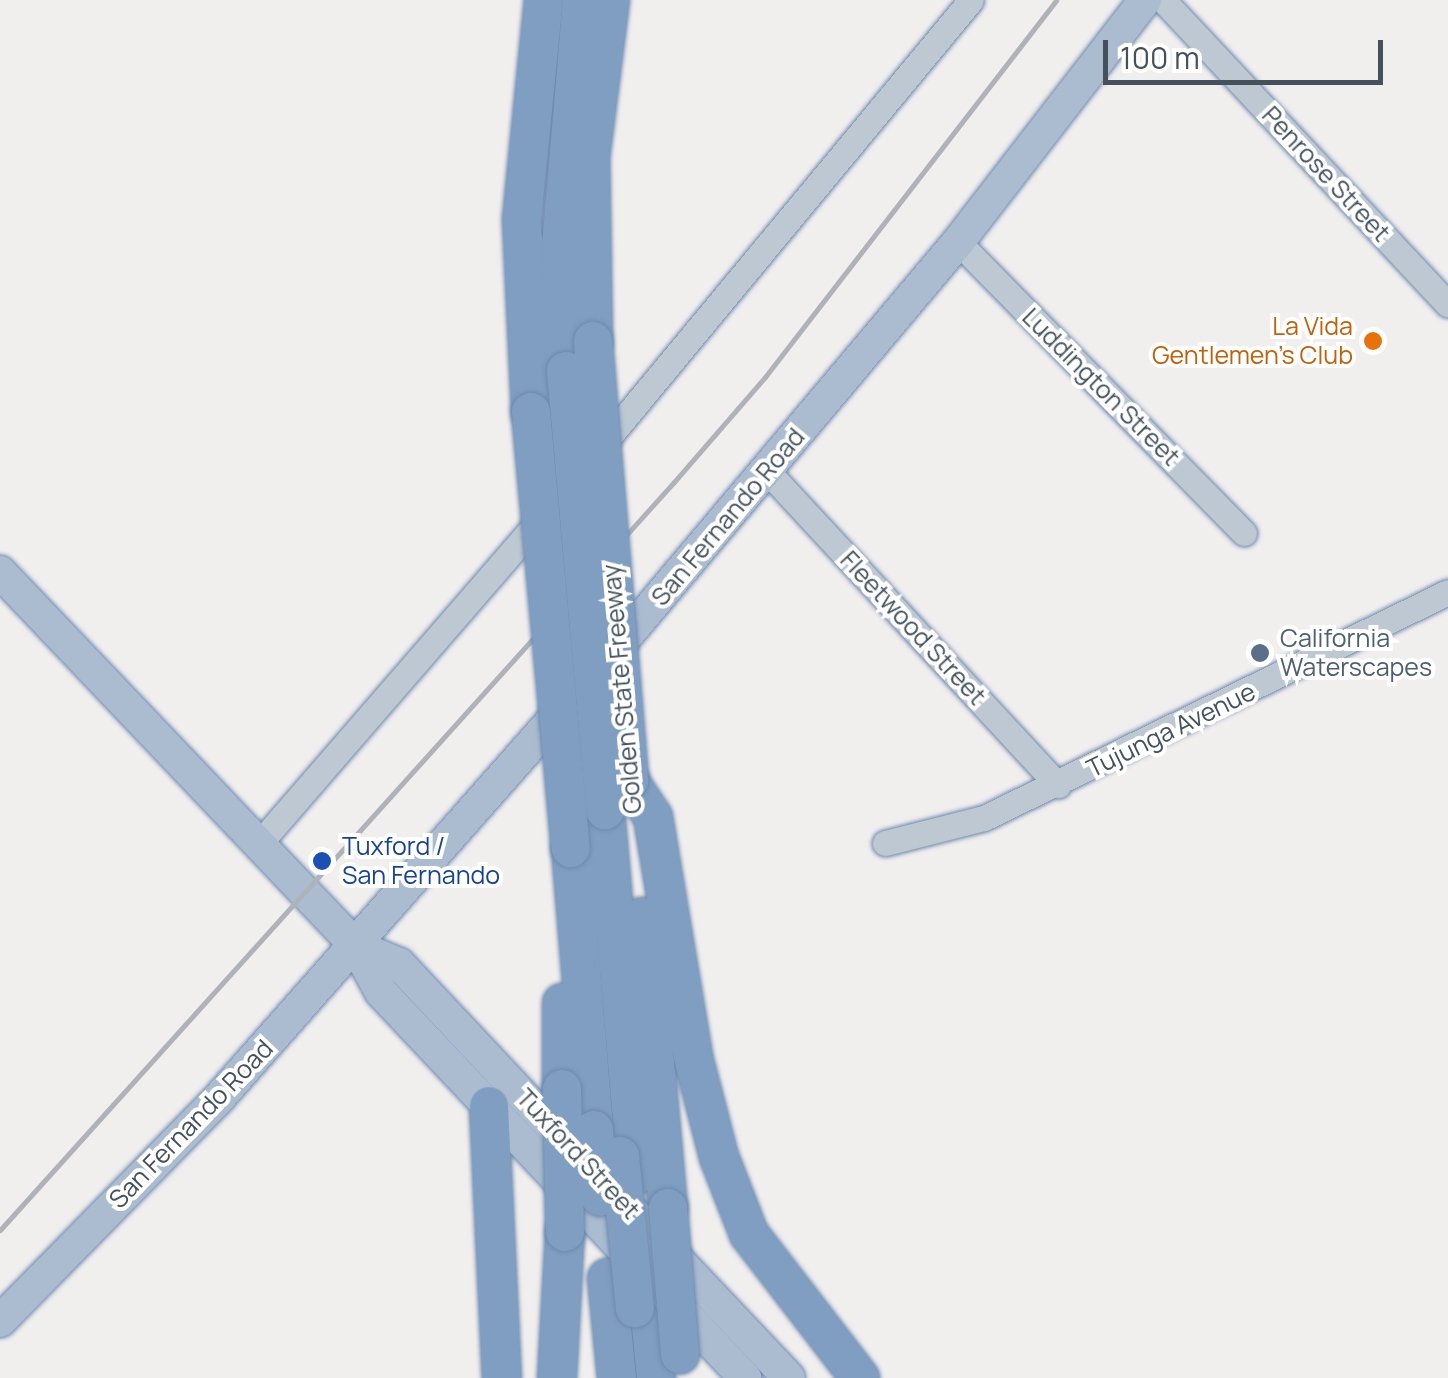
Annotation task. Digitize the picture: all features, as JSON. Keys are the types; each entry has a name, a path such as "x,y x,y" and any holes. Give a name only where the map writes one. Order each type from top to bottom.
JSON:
{"highway":[{"path":"544,0 523,202 550,390 617,1154 607,1278 616,1378"},
{"path":"557,1378 565,1232 561,1011 574,891 589,828 550,390 550,154 568,0"},
{"path":"550,390 582,0"},
{"name":"Golden State Freeway","path":"610,0 590,158 593,340 668,1208 673,1370"},
{"path":"629,781 653,817 693,1057 719,1157 748,1234 860,1378"},
{"path":"574,891 643,1317 641,1378"},
{"path":"489,1106 502,1378"},
{"path":"643,1317 673,1370"}],"main road":[{"name":"San Fernando Road","path":"0,1321 356,946 768,472 958,242 1145,0"},
{"name":"Tuxford Street","path":"0,572 356,946 381,992 745,1378"},
{"name":"Tuxford Street","path":"356,946 399,964 789,1378"}],"street":[{"path":"257,846 504,564 971,0"},
{"name":"Penrose Street","path":"1163,0 1448,305"},
{"name":"Luddington Street","path":"958,242 1244,532"},
{"name":"Fleetwood Street","path":"768,472 1058,785"},
{"name":"Tujunga Avenue","path":"885,842 984,818 1448,592"}],"railway":[{"path":"0,1230 765,377 1056,0"}],"place":[{"name":"La Vida Gentlemen's Club","path":"1373,341"},
{"name":"California Waterscapes","path":"1260,653"},
{"name":"Tuxford / San Fernando","path":"322,861"}]}
